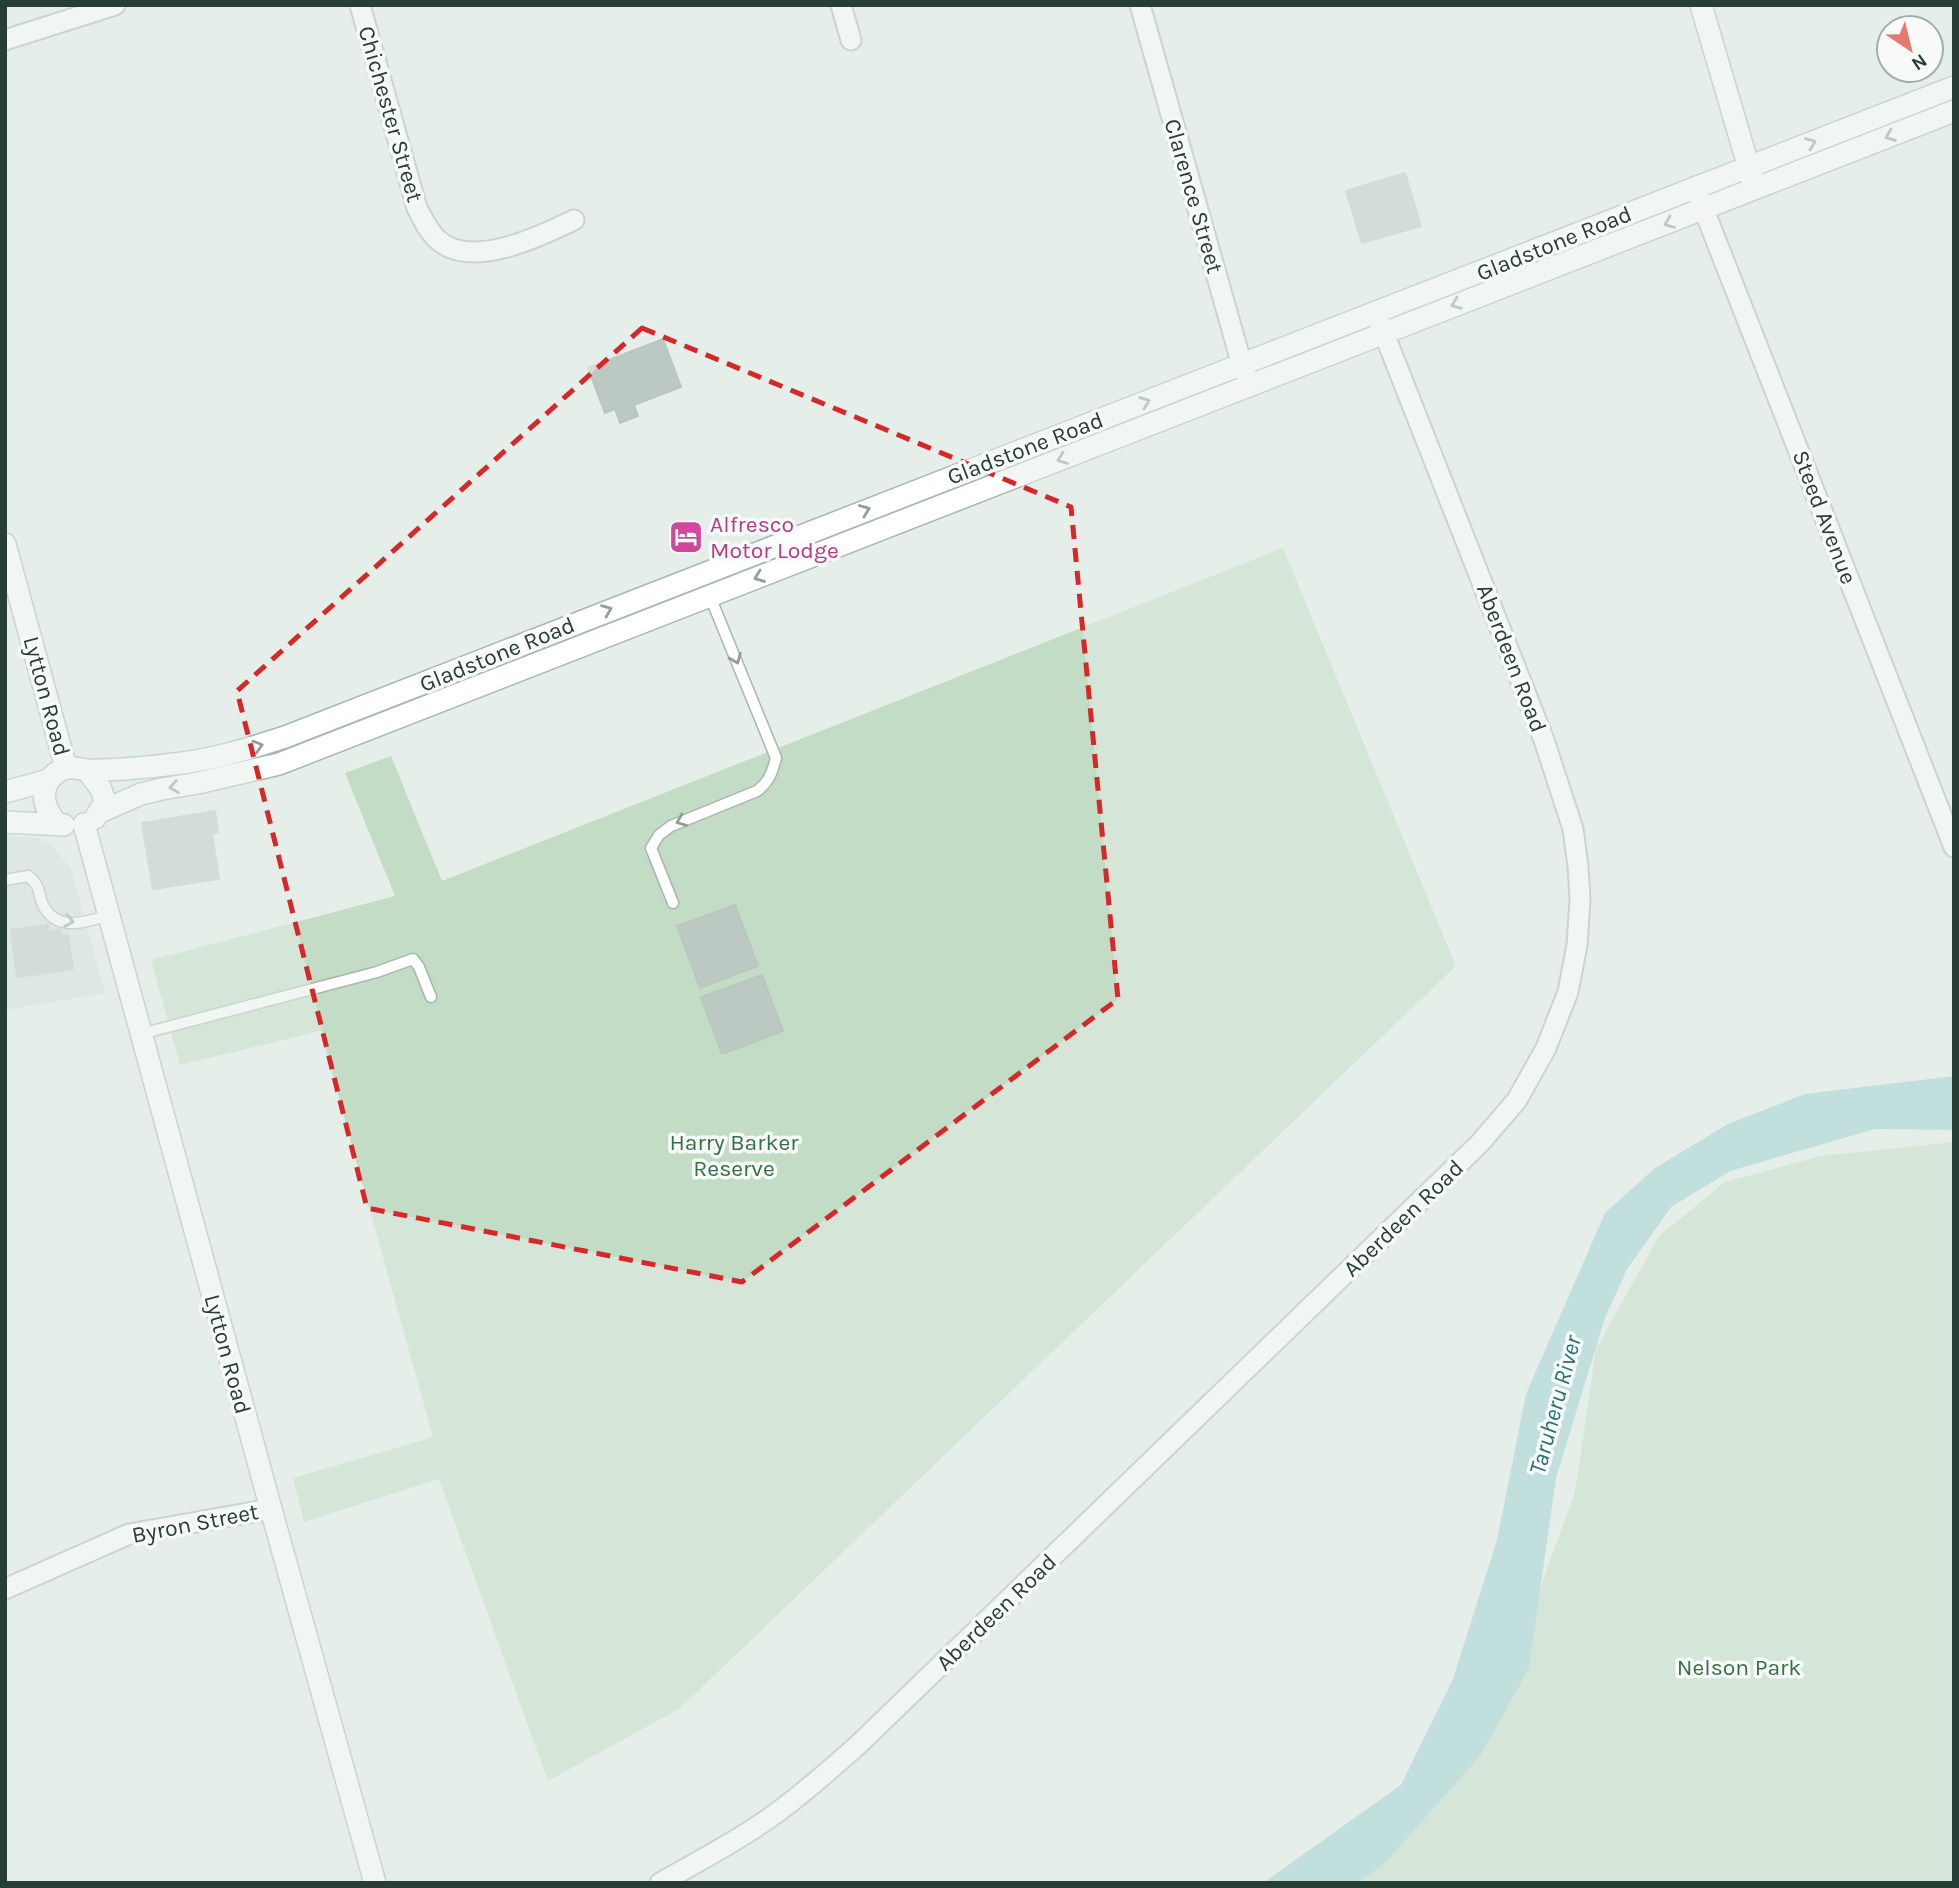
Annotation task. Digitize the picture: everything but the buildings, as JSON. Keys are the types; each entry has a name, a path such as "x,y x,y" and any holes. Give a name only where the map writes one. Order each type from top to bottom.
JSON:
{"main road":[{"path":"1701,5 1755,188"},
{"name":"Gladstone Road","path":"92,818 133,797 279,764 1250,386 1380,323 1695,187 1954,87"},
{"name":"Gladstone Road","path":"5,792 67,772 173,764 223,756 285,737 701,573 1242,365 1380,323 1704,209 1954,111"},
{"name":"Lytton Road","path":"5,544 67,772"},
{"path":"5,822 69,827 92,818 104,802 102,789 67,772 44,791 43,804 57,824"},
{"name":"Lytton Road","path":"92,818 109,915 376,1883"}],"street":[{"path":"5,40 114,5"},
{"name":"Chichester Street","path":"360,5 417,208 439,242 458,252 479,253 537,237 574,220"},
{"path":"841,5 851,40"},
{"name":"Clarence Street","path":"1140,5 1250,386"},
{"name":"Steed Avenue","path":"1695,187 1954,847"},
{"name":"Aberdeen Road","path":"660,1883 774,1815 818,1781 866,1737 1480,1143 1517,1100 1546,1048 1568,992 1577,945 1580,899 1573,829 1544,740 1380,323"},
{"name":"Byron Street","path":"5,1589 129,1534 271,1509"}],"lane":[{"path":"673,903 651,848 659,835 671,825 757,791 766,784 772,774 776,758 701,573"},
{"path":"5,880 28,876 37,883 44,906 55,918 75,925 109,915"},
{"path":"141,1034 377,972 412,959 419,967 431,997"}],"highlighted area":[{"path":"642,328 1071,507 1118,999 742,1282 367,1208 237,691"}],"shaded area":[{"path":"5,836 36,838 50,843 71,869 105,993 5,1010"}],"green space":[{"name":"Harry Barker Reserve","path":"1283,548 1456,966 679,1709 548,1781 439,1479 304,1522 293,1478 433,1437 320,1031 180,1065 151,960 395,896 345,773 391,756 442,881"},
{"name":"Nelson Park","path":"1954,1142 1954,1883 1348,1883 1487,1734 1575,1492 1596,1349 1659,1236 1725,1182 1820,1156"}],"water":[{"name":"Taruheru River","path":"1954,1076 1954,1130 1875,1129 1730,1171 1671,1207 1627,1269 1605,1318 1556,1478 1529,1668 1480,1756 1384,1864 1357,1883 1263,1883 1401,1785 1453,1679 1497,1540 1526,1394 1605,1213 1655,1168 1728,1124 1805,1094"}],"place":[{"name":"Alfresco Motor Lodge","path":"686,537"}]}
